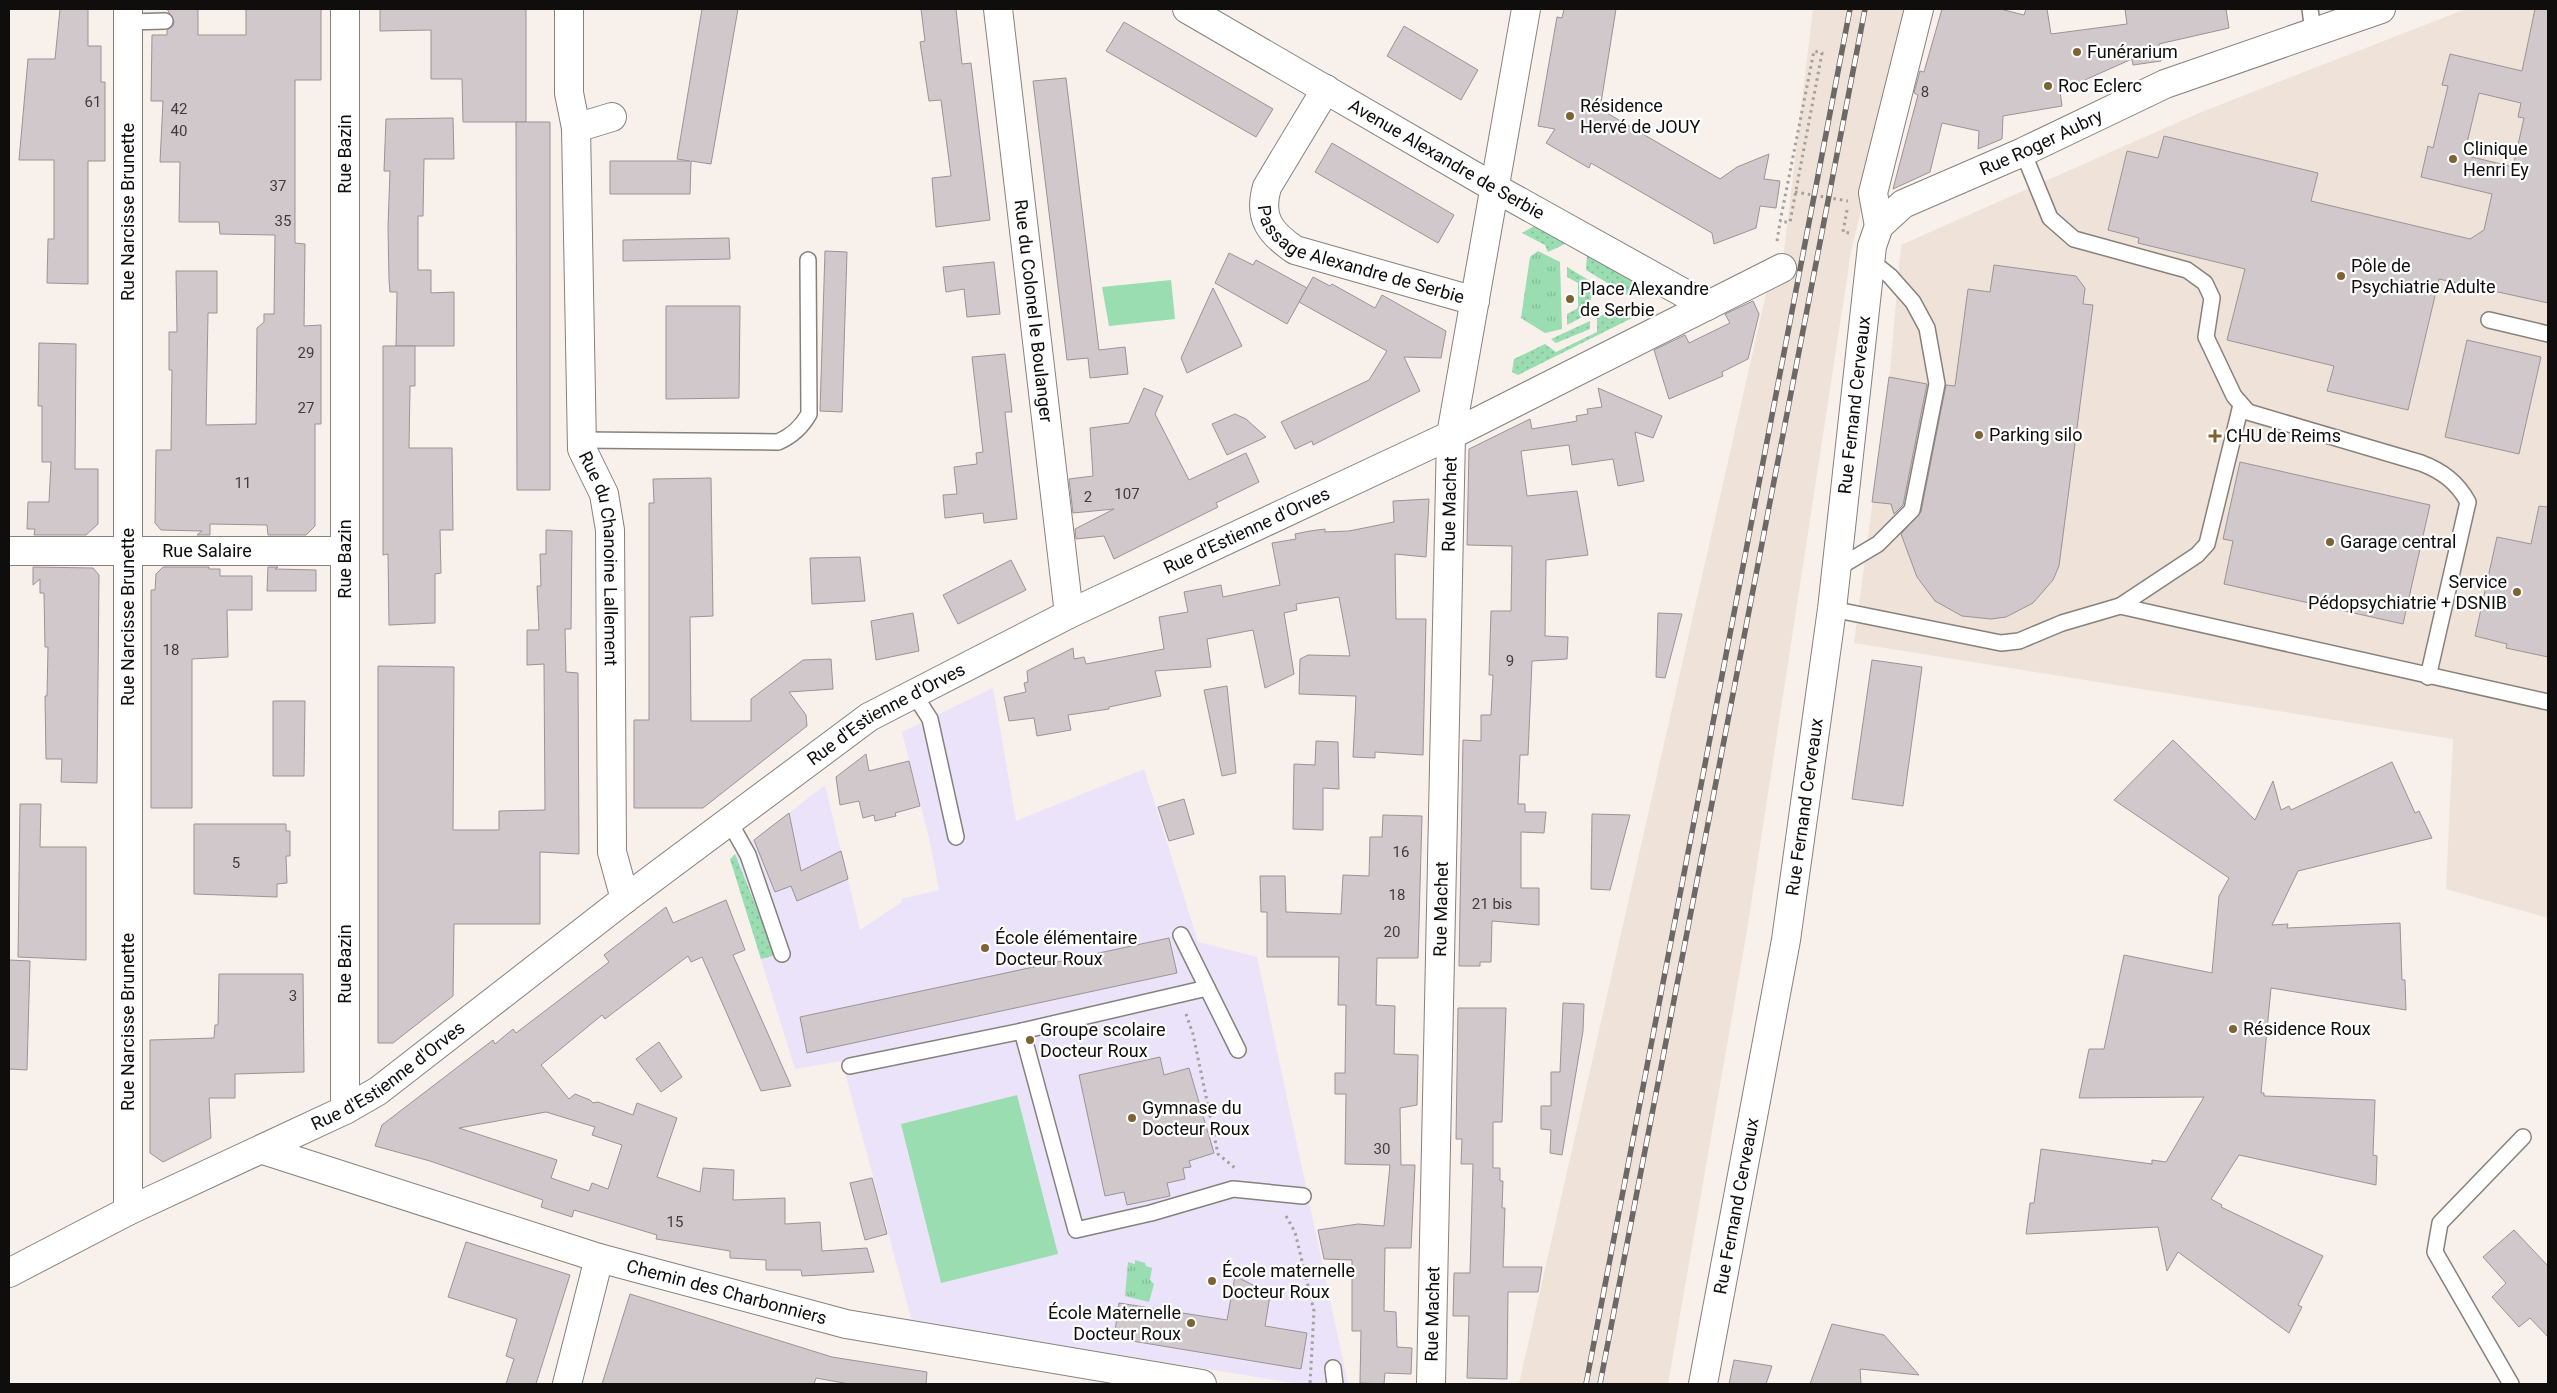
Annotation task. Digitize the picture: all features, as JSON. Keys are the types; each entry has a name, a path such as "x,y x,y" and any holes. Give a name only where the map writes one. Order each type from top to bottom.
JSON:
{"street":[{"name":"Rue Bazin","path":"344,9 345,1110"},
{"name":"Rue du Chanoine Lallement","path":"569,9 569,93 576,128 582,448 604,494 610,530 612,852 625,899"},
{"name":"Rue du Colonel le Boulanger","path":"998,9 1069,614"},
{"name":"Avenue Alexandre de Serbie","path":"1187,9 1495,188 1707,306"},
{"path":"1452,434 1526,9"},
{"path":"1879,226 1873,193 1919,9"},
{"name":"Rue Roger Aubry","path":"1879,226 1902,204 2023,152 2165,84 2312,20 2381,9"},
{"name":"Rue Narcisse Brunette","path":"128,15 128,1212"},
{"name":"Passage Alexandre de Serbie","path":"1326,89 1267,187 1262,203 1265,218 1272,231 1295,250 1475,302"},
{"path":"576,128 612,117"},
{"name":"Rue Fernand Cerveaux","path":"1703,1384 1786,940 1832,609 1870,260 1872,246 1879,226"},
{"name":"Rue d'Estienne d'Orves","path":"9,1273 128,1212 345,1110 378,1091 625,899 869,717 1069,614 1452,434 1782,268"},
{"name":"Rue Machet","path":"1431,1384 1452,434"},
{"name":"Rue Salaire","path":"9,551 345,551"},
{"name":"Chemin des Charbonniers","path":"263,1150 599,1258 846,1324 1202,1384"},
{"path":"567,1384 599,1258"}],"lane":[{"name":"Rue Narcisse Brunette","path":"128,15 165,21"},
{"path":"2023,152 2050,218 2074,239 2187,270 2205,283 2212,298 2206,337 2241,405 2254,415 2364,445 2435,468 2460,488 2468,502 2428,676"},
{"path":"582,440 778,442 790,436 802,426 809,414 808,260"},
{"path":"1836,569 1878,544 1912,510 1937,384 1927,328 1913,302 1890,276 1870,260"},
{"path":"2489,320 2548,334"},
{"path":"1832,609 2001,643 2019,641 2062,623 2120,606 2197,555 2207,544 2241,405"},
{"path":"2120,606 2548,702"},
{"path":"914,694 930,719 956,836"},
{"path":"729,821 748,855 782,954"},
{"path":"1182,935 1238,1050"},
{"path":"850,1066 1022,1031 1207,988"},
{"path":"1022,1031 1076,1230 1151,1213 1233,1189 1303,1196"},
{"path":"2511,1384 2434,1252 2440,1223 2523,1137"},
{"path":"1333,1368 1335,1384"}],"path":[{"path":"1777,241 1780,222 1814,51 1822,53 1790,222 1780,222"},
{"path":"1795,192 1848,201 1843,232"}],"shaded area":[{"path":"1813,9 1909,9 1851,252 1747,930 1668,1384 1519,1384 1768,285 1782,268"},
{"name":"CHU de Reims","path":"2466,9 2548,9 2548,918 2446,889 2453,739 1854,643 1890,370 1901,245 2199,113"},
{"name":"Groupe scolaire Docteur Roux","path":"993,688 1016,821 1144,769 1198,942 1257,957 1348,1384 1300,1384 912,1321 842,1061 795,1069 730,859 825,785 860,930 902,902 901,899 939,890 930,842 902,732"}],"green space":[{"path":"1543,221 1640,276 1639,293 1629,296 1586,270 1587,255 1567,243 1548,252 1545,245 1522,233"},
{"path":"1538,251 1560,262 1562,329 1545,333 1521,318 1530,257"},
{"path":"1567,267 1592,282 1590,313 1567,325 1567,314 1578,308 1578,283 1567,277"},
{"path":"1171,280 1175,319 1109,326 1102,287"},
{"path":"1619,306 1639,306 1640,314 1518,375 1512,372 1514,359 1545,344 1556,352 1597,332 1597,318"},
{"path":"1590,321 1590,329 1556,343 1551,339"},
{"path":"735,854 776,955 761,959 730,859"},
{"path":"1017,1095 1058,1254 941,1283 901,1124"},
{"path":"1135,1260 1145,1263 1146,1266 1152,1268 1150,1280 1154,1284 1149,1302 1125,1296 1128,1262 1135,1264"}],"building":[{"path":"60,9 88,9 88,46 101,46 101,82 105,82 105,161 88,161 88,284 47,283 48,239 54,239 54,160 19,160 28,59 55,59"},
{"path":"167,9 198,9 198,35 246,35 246,9 321,9 321,80 295,80 295,243 305,244 304,326 321,325 321,424 315,424 315,526 306,535 268,535 267,525 210,524 210,535 197,535 202,531 161,530 155,523 156,450 171,450 172,370 169,370 169,332 177,332 176,271 217,271 217,313 208,313 206,425 256,424 257,328 264,322 264,314 274,314 275,235 220,234 219,222 179,222 180,162 160,162 163,101 151,101 152,35 167,35 167,30 173,26 174,21"},
{"path":"380,9 526,9 526,122 463,122 462,79 431,79 431,30 380,31"},
{"path":"702,9 738,9 711,164 691,161 690,194 610,194 610,161 690,161 677,159"},
{"path":"921,9 956,9 962,64 971,63 990,220 936,227 932,178 951,176 941,100 929,101 920,42 925,41"},
{"name":"Résidence Hervé de JOUY","path":"1564,9 1616,9 1600,109 1720,179 1737,167 1769,154 1764,179 1780,181 1776,208 1760,206 1756,228 1714,244 1712,233 1591,163 1589,168 1546,143 1555,129 1538,126 1557,17 1562,18"},
{"path":"1942,9 2000,9 2024,15 2026,9 2047,9 2051,34 2127,24 2125,9 2226,9 2229,28 2159,44 2161,61 2133,65 2132,59 2060,91 2062,106 2003,116 2002,139 1978,149 1979,131 1942,123 1930,172 1893,189 1918,95 1914,93 1920,71 1924,72"},
{"name":"Pôle de Psychiatrie Adulte","path":"2535,9 2548,9 2548,303 2439,279 2408,410 2327,391 2334,366 2227,340 2245,269 2138,243 2139,238 2108,230 2127,151 2158,158 2164,136 2318,173 2311,201 2470,239 2484,230 2492,194 2421,177 2428,146 2433,148 2448,86 2442,85 2450,54 2522,71","holes":["2479,93 2521,103 2518,117 2524,118 2513,167 2464,155"]},
{"path":"1124,22 1273,109 1256,137 1106,51"},
{"path":"1404,26 1478,70 1461,100 1387,56"},
{"path":"1066,78 1099,350 1125,347 1128,374 1090,378 1088,358 1067,360 1033,81"},
{"path":"453,118 454,159 424,159 423,216 418,216 418,270 431,270 431,293 454,292 454,346 396,346 397,292 390,292 389,279 390,171 384,171 386,119"},
{"path":"516,122 550,122 550,490 517,490"},
{"path":"1332,143 1454,215 1438,243 1315,172"},
{"path":"729,238 730,259 623,261 623,240"},
{"path":"825,251 847,252 842,412 820,411"},
{"path":"1229,253 1253,265 1256,260 1307,288 1287,324 1215,283"},
{"path":"994,262 1000,314 967,317 964,289 946,292 943,267"},
{"name":"Parking silo","path":"1994,265 2076,276 2085,288 2083,304 2093,305 2059,566 2053,580 2033,603 2006,617 1991,619 1962,616 1935,601 1917,577 1901,534 1921,512 1946,385 1955,386 1968,289 1990,292"},
{"path":"1313,277 1330,286 1332,284 1375,308 1382,295 1446,331 1441,358 1404,357 1420,391 1313,445 1312,441 1295,449 1281,422 1369,380 1387,351 1299,302"},
{"path":"1213,288 1242,346 1187,373 1181,358"},
{"path":"1753,301 1759,314 1748,359 1722,372 1723,376 1669,399 1654,350 1685,335 1689,343 1730,323 1725,314"},
{"path":"666,306 740,306 739,398 666,399"},
{"path":"2467,340 2541,357 2519,454 2445,437"},
{"path":"39,343 76,344 75,469 98,469 98,524 86,535 34,535 35,529 27,529 28,502 49,502 51,462 42,462 42,406 38,406"},
{"path":"383,346 415,346 415,386 410,386 409,448 452,448 453,530 440,530 441,573 435,574 435,623 389,625 388,554 383,555"},
{"path":"1005,354 1012,412 1005,412 1017,519 984,523 983,513 945,518 943,495 957,494 954,467 977,464 976,453 983,452 972,357"},
{"path":"1889,377 1927,384 1903,505 1894,514 1891,504 1872,502"},
{"path":"1144,388 1163,396 1155,414 1189,480 1246,453 1259,482 1216,503 1218,507 1114,559 1104,536 1076,539 1075,529 1114,509 1073,513 1069,479 1093,476 1090,428 1129,423"},
{"path":"1598,388 1662,416 1653,438 1635,432 1644,481 1618,486 1613,459 1572,465 1569,445 1521,451 1527,496 1577,491 1588,555 1546,560 1545,636 1568,637 1567,659 1532,661 1528,755 1520,755 1518,804 1525,804 1525,812 1546,812 1544,833 1521,832 1521,888 1539,888 1539,925 1492,921 1491,962 1480,962 1480,966 1459,966 1463,740 1481,741 1481,715 1491,715 1493,675 1489,675 1491,611 1511,611 1512,546 1467,545 1469,449 1530,419 1532,429 1577,421 1576,416 1588,414 1587,409 1602,407"},
{"path":"1235,414 1246,419 1266,437 1227,455 1212,424"},
{"name":"Garage central","path":"2240,462 2430,505 2403,624 2224,584 2233,541 2223,539"},
{"path":"711,478 713,616 690,617 691,721 751,721 751,699 803,660 831,659 833,689 789,692 806,715 807,726 703,808 634,808 634,720 649,720 649,503 654,503 653,479"},
{"path":"1429,499 1426,557 1395,554 1396,619 1426,619 1423,755 1375,752 1375,758 1353,757 1356,696 1299,694 1300,659 1308,655 1350,656 1339,597 1296,604 1297,610 1284,613 1294,674 1265,688 1253,630 1207,639 1211,667 1155,671 1161,696 1109,707 1109,709 1068,715 1071,730 1037,736 1034,718 1009,721 1004,697 1026,692 1024,683 1028,682 1027,671 1073,648 1074,659 1084,657 1086,664 1164,649 1159,617 1188,612 1184,592 1221,585 1223,597 1280,585 1272,543 1296,539 1295,534 1310,531 1325,529 1325,532 1349,531 1394,522 1393,501"},
{"name":"Service Pédopsychiatrie + DSNIB","path":"2539,506 2548,507 2548,657 2506,648 2507,644 2475,636 2497,537 2531,544"},
{"path":"546,530 572,531 571,629 565,629 566,672 578,673 579,854 540,852 540,924 454,924 453,996 393,1043 378,1043 378,666 454,667 453,830 499,830 499,811 545,810 544,664 527,665 527,630 539,630 537,586 541,586 540,554 546,554"},
{"path":"860,557 865,601 812,604 810,558"},
{"path":"1011,560 1026,590 958,624 943,595"},
{"path":"33,567 93,568 99,575 97,783 61,782 62,759 46,759 45,696 47,696 48,647 45,647 44,593 40,593 40,579 33,585"},
{"path":"163,567 209,567 209,569 220,569 220,576 252,576 252,610 227,610 228,657 192,659 192,808 151,808 151,590 155,590 156,574"},
{"path":"268,567 278,567 275,569 316,570 316,591 267,591"},
{"path":"913,613 919,651 876,660 871,621"},
{"path":"1658,613 1682,614 1665,678 1656,677"},
{"path":"1872,660 1922,667 1903,806 1852,799"},
{"path":"1227,686 1236,773 1222,776 1204,690"},
{"path":"273,701 305,701 304,776 273,776"},
{"name":"Résidence Roux","path":"2173,740 2255,820 2273,781 2281,810 2289,806 2291,810 2392,762 2415,813 2419,811 2432,838 2298,871 2272,925 2288,924 2287,928 2400,923 2402,980 2405,980 2406,1010 2271,988 2261,1093 2264,1093 2264,1096 2375,1100 2373,1155 2377,1156 2376,1185 2239,1155 2211,1199 2222,1205 2221,1207 2323,1256 2298,1305 2302,1307 2289,1333 2178,1252 2167,1271 2158,1227 2026,1234 2030,1203 2034,1203 2041,1149 2152,1164 2152,1160 2166,1162 2204,1097 2079,1098 2089,1049 2104,1049 2124,955 2212,973 2219,896 2229,878 2114,800"},
{"path":"1316,741 1338,742 1339,789 1323,788 1323,830 1293,829 1294,764 1315,765"},
{"path":"866,754 869,771 909,761 920,806 895,813 896,816 875,821 874,815 863,818 859,801 840,805 836,777"},
{"path":"1184,799 1194,834 1169,841 1158,807"},
{"path":"20,804 41,804 40,847 86,847 86,960 18,957"},
{"path":"789,813 801,871 841,851 848,879 797,901 791,886 775,892 754,840"},
{"path":"1592,814 1630,815 1610,890 1591,889"},
{"path":"1383,815 1422,816 1418,958 1377,958 1376,1005 1395,1006 1394,1054 1418,1055 1417,1105 1400,1108 1401,1165 1415,1165 1411,1248 1385,1248 1384,1311 1396,1312 1397,1347 1412,1348 1411,1374 1385,1373 1384,1384 1360,1383 1361,1331 1352,1331 1352,1260 1324,1259 1318,1230 1358,1224 1384,1226 1390,1165 1345,1164 1346,1094 1335,1094 1335,1073 1345,1073 1346,1005 1338,1005 1339,957 1267,957 1267,912 1261,912 1260,876 1285,876 1286,912 1341,914 1343,875 1369,876 1370,837 1382,837"},
{"path":"194,824 286,824 286,831 290,831 290,856 286,856 287,883 277,884 277,897 194,894"},
{"path":"726,900 745,950 733,955 791,1086 761,1091 702,957 691,962 688,956 605,1019 602,1015 541,1065 569,1099 575,1094 593,1103 598,1102 633,1115 637,1103 677,1118 657,1177 700,1192 703,1168 734,1170 733,1200 785,1198 785,1224 820,1222 822,1251 867,1248 874,1272 802,1276 801,1270 766,1270 766,1260 730,1258 730,1251 656,1239 657,1235 574,1210 572,1217 541,1207 543,1200 430,1161 375,1146 382,1125 493,1040 495,1044 513,1029 516,1033 609,962 604,955 666,907 673,923","holes":["546,1112 595,1127 592,1135 622,1145 608,1189 592,1183 589,1191 551,1178 557,1160 459,1128"]},
{"name":"École élémentaire Docteur Roux","path":"1169,938 1177,973 807,1053 800,1017"},
{"path":"9,960 30,961 27,1070 9,1069"},
{"path":"219,974 303,974 304,1072 235,1074 235,1098 209,1098 211,1138 163,1162 150,1153 150,1040 214,1038 215,1025 218,1025"},
{"path":"1563,1003 1584,1004 1583,1031 1562,1155 1550,1153 1551,1130 1541,1129 1541,1106 1551,1106 1551,1072 1560,1072"},
{"path":"1458,1008 1506,1008 1502,1122 1493,1122 1493,1168 1500,1168 1500,1181 1503,1181 1502,1208 1505,1208 1503,1267 1542,1267 1538,1292 1508,1292 1507,1379 1467,1378 1469,1316 1453,1316 1454,1273 1470,1273 1473,1164 1461,1164 1462,1139 1456,1139"},
{"path":"659,1042 682,1077 661,1092 636,1059"},
{"name":"Gymnase du Docteur Roux","path":"1160,1057 1164,1075 1189,1068 1214,1153 1189,1161 1191,1167 1183,1168 1185,1179 1167,1183 1170,1196 1127,1205 1124,1192 1105,1196 1079,1075"},
{"path":"872,1178 887,1234 865,1240 850,1183"},
{"path":"2514,1230 2548,1266 2548,1337 2530,1318 2519,1327 2492,1297 2506,1283 2483,1257"},
{"path":"466,1242 570,1275 536,1384 506,1384 514,1359 506,1356 517,1319 448,1297"},
{"name":"École Maternelle Docteur Roux","path":"1235,1276 1261,1289 1271,1289 1265,1326 1307,1333 1301,1369 1114,1338 1119,1303 1227,1320"},
{"path":"630,1294 832,1357 927,1372 926,1384 849,1384 816,1378 814,1384 602,1384"},
{"path":"1832,1324 1884,1335 1919,1375 1860,1369 1861,1384 1810,1384"},
{"path":"1734,1360 1772,1366 1766,1384 1729,1384"}],"railway":[{"path":"1586,1384 1850,9"},
{"path":"1600,1384 1865,9"}],"place":[{"name":"Funérarium","path":"2077,52"},
{"name":"Roc Eclerc","path":"2048,86"},
{"name":"Résidence Hervé de JOUY","path":"1570,116"},
{"name":"Clinique Henri Ey","path":"2453,159"},
{"name":"Pôle de Psychiatrie Adulte","path":"2341,276"},
{"name":"Place Alexandre de Serbie","path":"1570,299"},
{"name":"Parking silo","path":"1979,435"},
{"name":"CHU de Reims","path":"2215,436"},
{"name":"Garage central","path":"2330,542"},
{"name":"Service Pédopsychiatrie + DSNIB","path":"2517,592"},
{"name":"École élémentaire Docteur Roux","path":"985,948"},
{"name":"Résidence Roux","path":"2233,1029"},
{"name":"Groupe scolaire Docteur Roux","path":"1030,1040"},
{"name":"Gymnase du Docteur Roux","path":"1132,1118"},
{"name":"École maternelle Docteur Roux","path":"1212,1281"},
{"name":"École Maternelle Docteur Roux","path":"1191,1323"}]}
